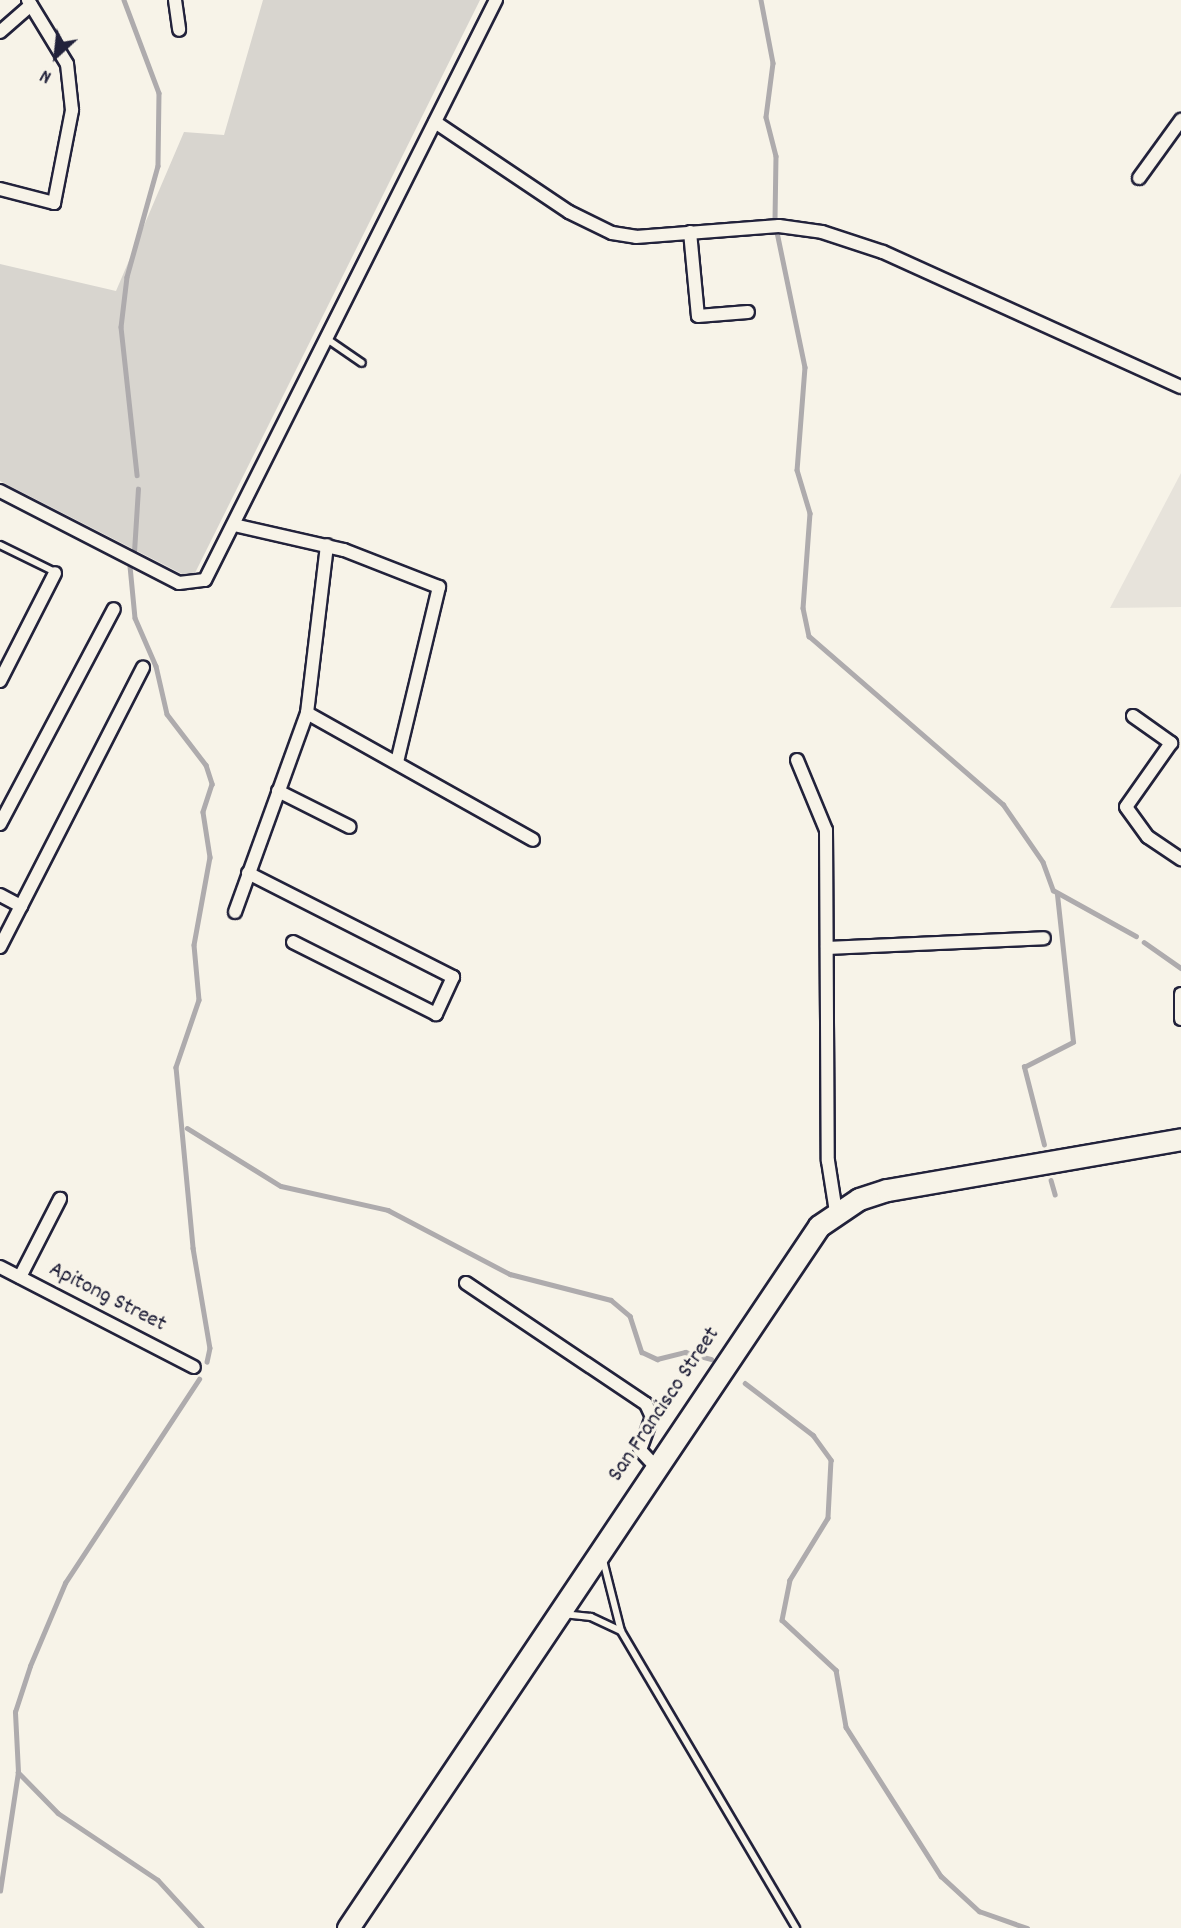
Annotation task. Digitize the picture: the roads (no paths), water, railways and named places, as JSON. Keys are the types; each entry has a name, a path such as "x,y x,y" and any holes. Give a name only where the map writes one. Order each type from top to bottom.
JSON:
{"main road":[{"name":"San Francisco Street","path":"348,1928 554,1614 802,1248 836,1212 859,1199 933,1181 1181,1139"}],"street":[{"path":"176,0 179,30"},
{"path":"0,491 187,586 205,580 496,0"},
{"path":"0,32 30,2 67,64 69,131 54,203 0,189"},
{"path":"1139,178 1181,120"},
{"path":"435,122 589,224 636,237 779,226 851,240 1181,387"},
{"path":"690,232 698,316 748,312"},
{"path":"234,524 327,545 439,587 397,762"},
{"path":"235,912 307,713 327,545"},
{"path":"0,681 55,572"},
{"path":"0,824 114,609"},
{"path":"0,947 143,668"},
{"path":"307,713 533,840"},
{"path":"1133,716 1171,743 1126,807 1148,837 1181,859"},
{"path":"797,760 825,817 828,1161 836,1212"},
{"path":"278,791 350,827"},
{"path":"248,873 453,978 436,1014 293,942"},
{"path":"0,895 21,906"},
{"path":"827,948 1044,939"},
{"path":"1181,994 1181,1020"},
{"path":"20,1277 60,1199"},
{"name":"Apitong Street","path":"0,1267 194,1367"},
{"path":"466,1283 646,1404 652,1417 640,1450 655,1466"}],"lane":[{"path":"327,339 362,363"},
{"path":"0,545 55,572"},
{"path":"600,1548 621,1631 796,1928"},
{"path":"554,1614 591,1617 621,1631"}],"waterway":[{"path":"124,0 159,93 158,166 127,277 121,327 137,475"},
{"path":"761,0 773,63 766,117 776,156 775,220"},
{"path":"777,232 805,367 797,470 810,513 803,608 809,636 1003,804 1043,862 1053,890 1136,936"},
{"path":"134,552 138,489"},
{"path":"130,566 135,618 156,666 167,714 206,765 212,784 203,812 210,857 194,945 199,1000 176,1067 193,1248 210,1348 207,1362"},
{"path":"1044,1145 1024,1067 1073,1042 1057,894"},
{"path":"1144,942 1181,968"},
{"path":"187,1128 281,1186 388,1210 510,1274 611,1300 630,1316 642,1352 657,1359 685,1352 711,1359"},
{"path":"1051,1180 1055,1194"},
{"path":"0,1891 18,1772 15,1712 30,1666 65,1583 199,1379"},
{"path":"745,1383 813,1435 831,1460 828,1518 790,1580 782,1620 836,1670 846,1727 941,1876 979,1911 1027,1928"},
{"path":"18,1772 58,1813 158,1880 202,1928"}]}
